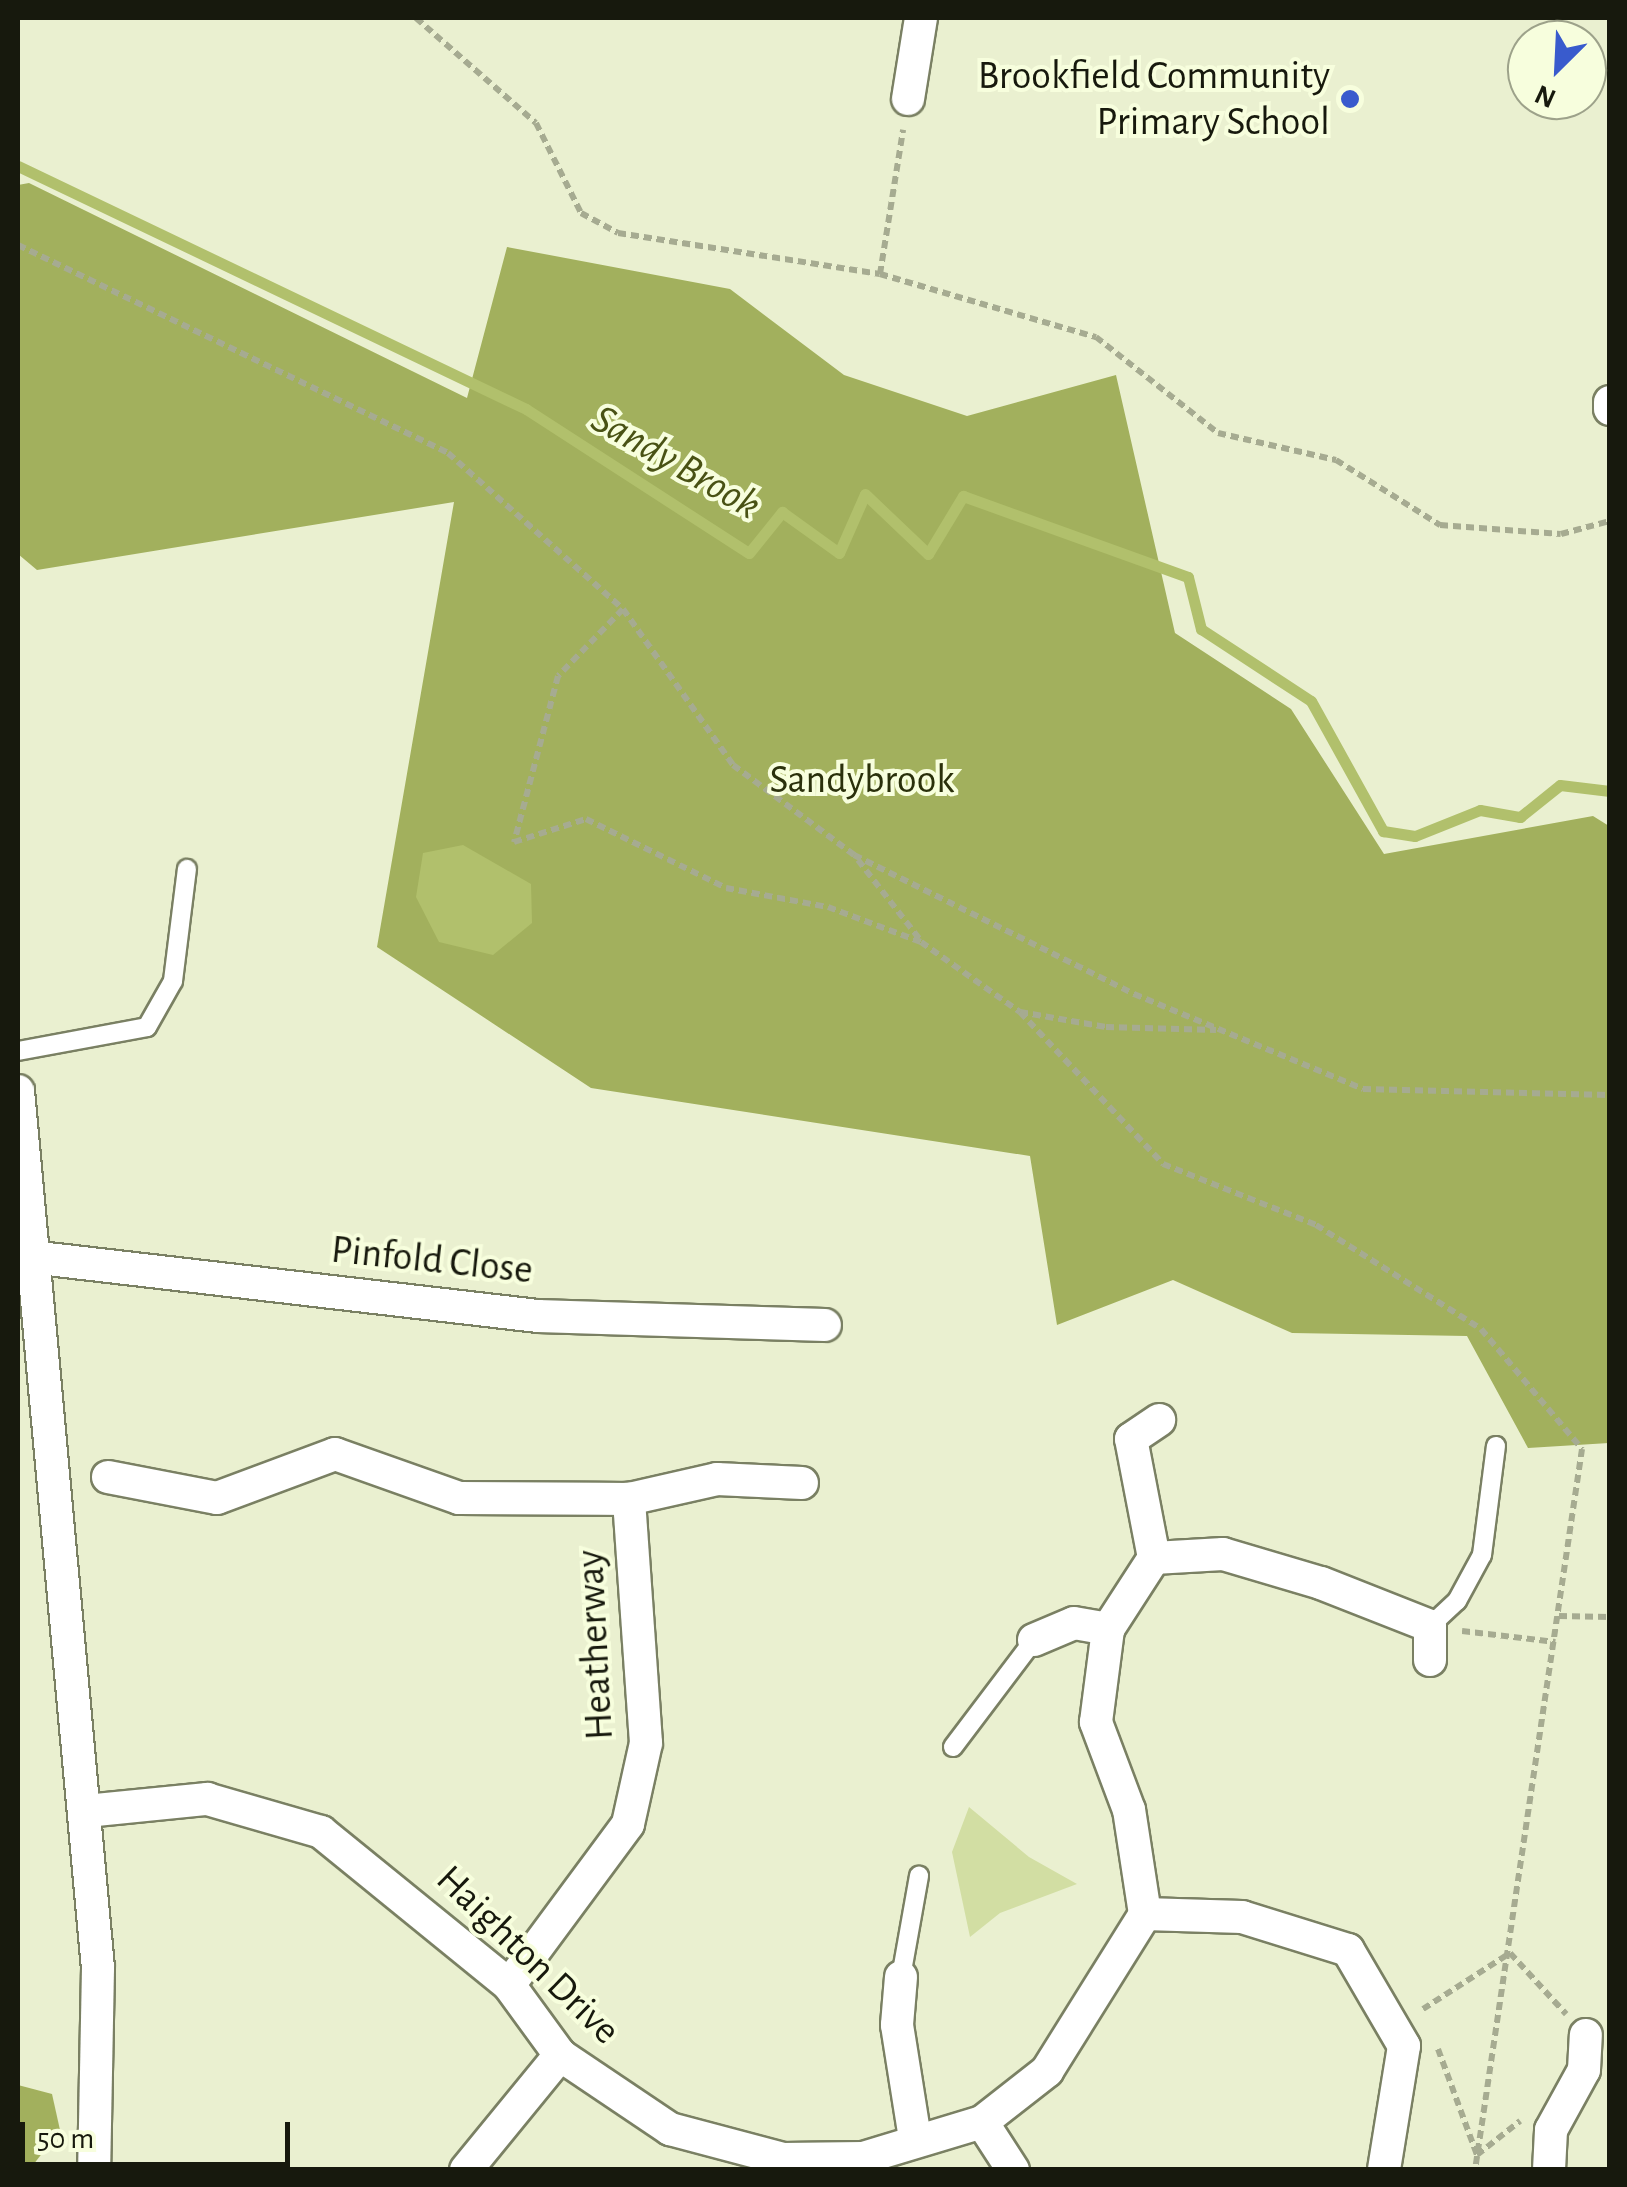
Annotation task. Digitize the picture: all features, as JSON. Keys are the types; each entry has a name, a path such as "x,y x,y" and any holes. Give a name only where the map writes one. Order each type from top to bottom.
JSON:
{"street":[{"path":"908,99 921,18"},
{"path":"18,1092 31,1256 32,1471 86,1811 98,1968 93,2169"},
{"name":"Pinfold Close","path":"31,1256 538,1316 825,1326"},
{"path":"1159,1420 1131,1439 1154,1558 1108,1628 1096,1722 1129,1810 1146,1914 1242,1917 1348,1950 1404,2046 1384,2170"},
{"name":"Heatherway","path":"108,1477 217,1498 335,1454 459,1498 629,1499 717,1479 802,1482"},
{"name":"Heatherway","path":"510,1986 628,1824 646,1743 629,1499"},
{"path":"1154,1558 1223,1554 1430,1626 1430,1660"},
{"path":"1034,1640 1074,1623 1108,1628"},
{"name":"Haighton Drive","path":"86,1811 207,1800 321,1832 510,1986 560,2055 670,2129 783,2159 862,2158 982,2122 1047,2070 1146,1914"},
{"path":"901,1977 897,2025 916,2139"},
{"path":"1548,2170 1550,2130 1597,2070 1586,2035"},
{"path":"466,2170 560,2055"},
{"path":"982,2122 1013,2170"}],"lane":[{"path":"18,1051 130,1038 146,1027 173,981 187,869"},
{"path":"1430,1626 1457,1601 1482,1555 1496,1446"},
{"path":"952,1747 1034,1640"},
{"path":"901,1977 919,1876"}],"path":[{"path":"416,18 536,123 581,213 618,233 880,274 1096,337 1218,433 1336,460 1440,525 1561,534 1610,521"},
{"path":"880,274 908,99"},
{"path":"18,245 448,453 623,609 733,765 854,855 1222,1030 1363,1089 1610,1094"},
{"path":"623,609 558,676 514,842 586,819 726,888 828,907 921,942 1020,1012 1163,1164 1316,1225 1481,1329 1582,1449 1475,2170"},
{"path":"854,855 921,942"},
{"path":"1020,1012 1106,1027 1222,1030"},
{"path":"1559,1616 1610,1617"},
{"path":"1430,1626 1555,1642"},
{"path":"1429,2026 1422,2007 1510,1953"},
{"path":"1510,1953 1586,2035"},
{"path":"1436,2044 1478,2154"}],"shaded area":[{"path":"463,845 531,884 532,923 493,955 439,942 416,897 423,853"},
{"path":"969,1807 1029,1857 1077,1884 1000,1913 970,1937 952,1852"}],"green space":[{"name":"Sandybrook","path":"29,183 467,398 507,247 730,289 844,375 967,416 1116,375 1175,633 1291,709 1384,854 1593,816 1609,826 1609,1443 1528,1448 1467,1336 1292,1333 1173,1280 1057,1325 1030,1156 591,1088 377,947 454,502 37,570 18,554 18,185"},
{"path":"18,2085 52,2094 60,2130 30,2169 18,2169"}],"waterway":[{"name":"Sandy Brook","path":"18,166 526,409 749,553 782,512 839,553 865,494 928,554 963,496 1188,577 1201,629 1311,701 1383,831 1415,836 1480,810 1520,817 1560,785 1610,791"}],"place":[{"name":"Brookfield Community Primary School","path":"1350,99"}]}
